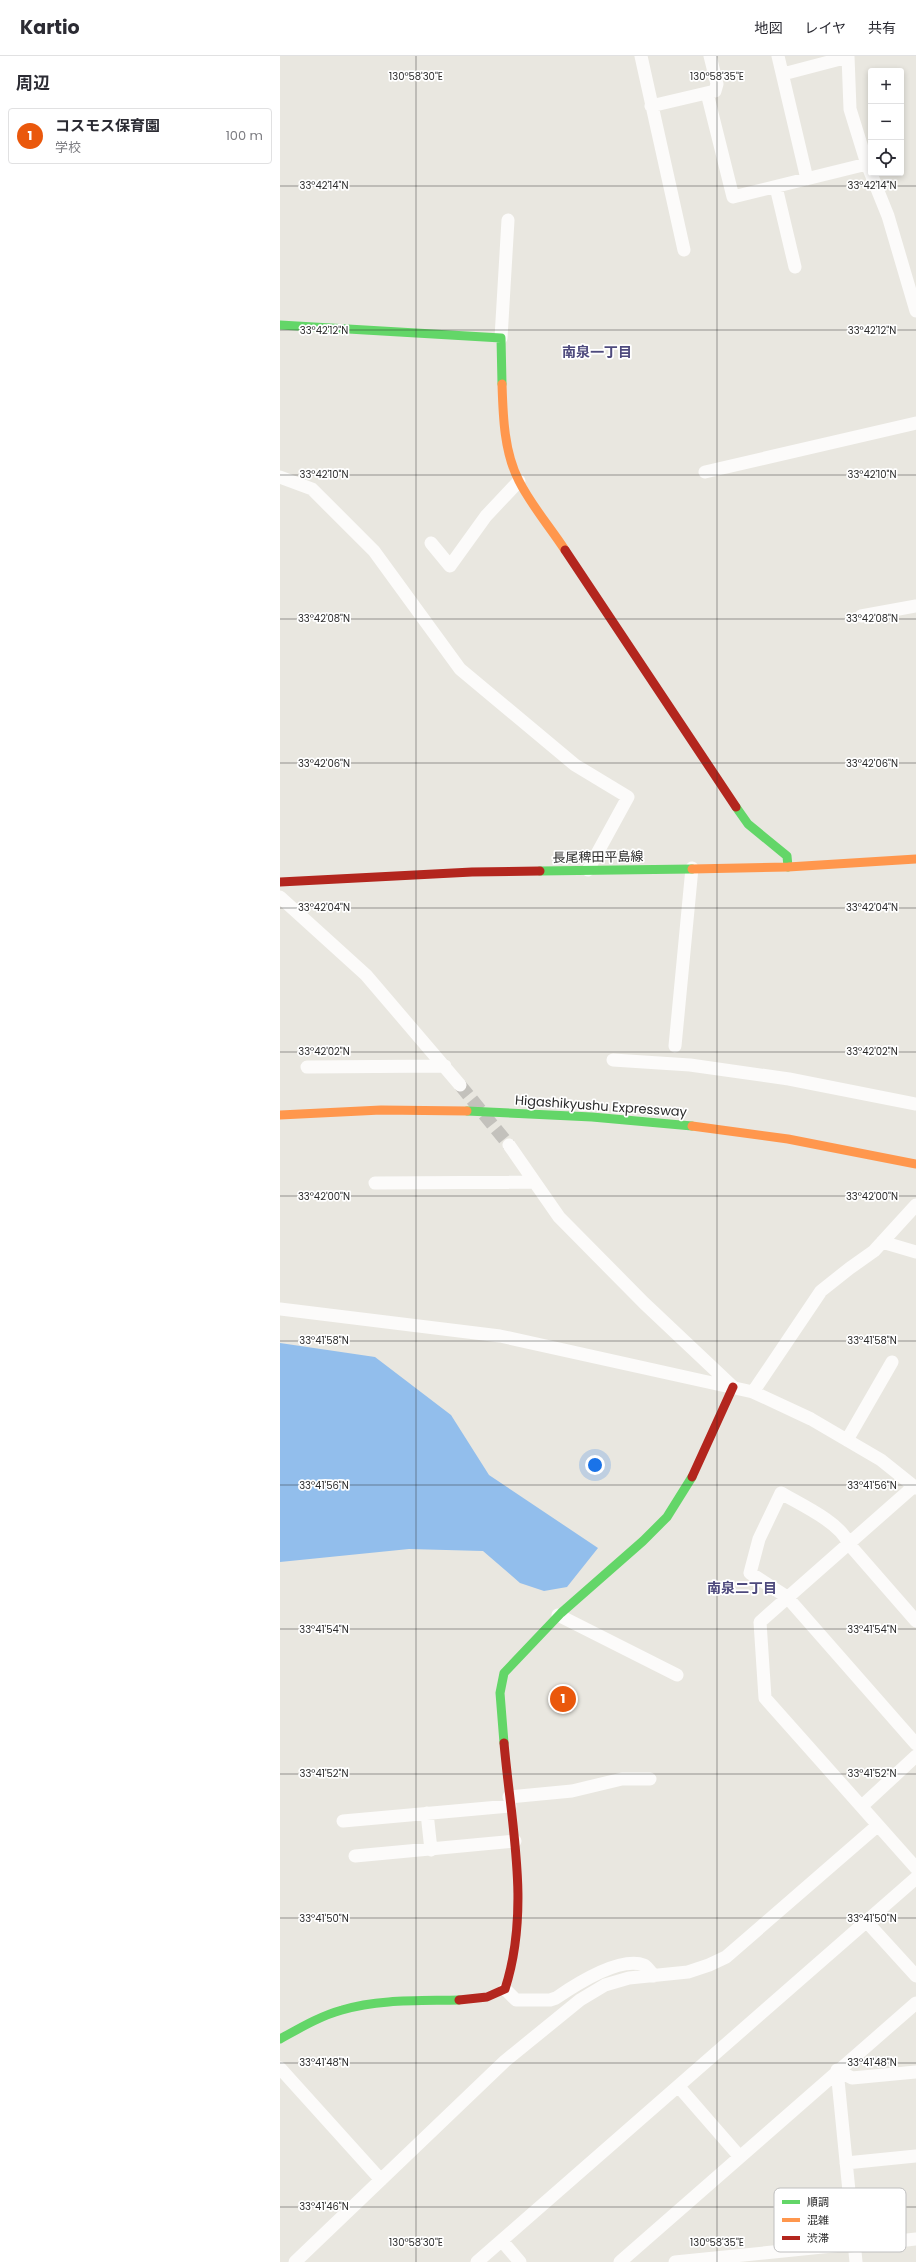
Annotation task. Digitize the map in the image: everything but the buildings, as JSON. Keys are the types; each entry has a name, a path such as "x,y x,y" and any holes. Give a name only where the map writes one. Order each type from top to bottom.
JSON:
{"main road":[{"path":"280,325 501,338 506,433 510,462 518,481 748,824 787,856 788,867"},
{"name":"長尾稗田平島線","path":"280,882 472,872 788,867 916,859"},
{"name":"Higashikyushu Expressway","path":"280,1115 394,1110 507,1112 600,1117 702,1127 803,1143 916,1164"},
{"path":"280,2039 298,2029 349,2008 484,1998 496,1995 506,1989 517,1946 515,1841 509,1801 500,1683 504,1673 558,1616 616,1562 643,1541 667,1517 690,1482 733,1387"}],"street":[{"path":"640,56 684,250"},
{"path":"651,106 715,91 717,84 710,56"},
{"path":"778,56 807,178"},
{"path":"783,74 848,56 850,109 867,164 888,216 916,311"},
{"path":"708,93 733,197 867,164"},
{"path":"776,187 795,267"},
{"path":"501,338 508,220"},
{"path":"705,472 916,423"},
{"path":"280,478 312,489 374,551 460,669 575,765 628,797 588,870"},
{"path":"431,543 450,566 486,516 518,481"},
{"path":"861,616 916,606"},
{"path":"675,1046 692,868"},
{"path":"280,897 366,975 460,1085"},
{"path":"613,1060 690,1065 782,1078 916,1104"},
{"path":"307,1067 445,1066"},
{"path":"509,1145 559,1217 644,1303 733,1387"},
{"path":"375,1183 534,1182"},
{"path":"753,1392 821,1292 850,1268 874,1251 916,1205"},
{"path":"882,1242 916,1252"},
{"path":"280,1309 500,1336 753,1392 811,1419 847,1440 881,1460 915,1487 848,1543 760,1622 765,1698 862,1806 877,1826 916,1868"},
{"path":"847,1440 892,1362"},
{"path":"916,1621 848,1543 845,1535 813,1511 781,1493 759,1539 750,1573 787,1597 916,1744"},
{"path":"558,1616 677,1675"},
{"path":"862,1806 916,1756"},
{"path":"343,1821 427,1813 509,1801 572,1791 622,1779 650,1779"},
{"path":"427,1813 431,1850"},
{"path":"295,2262 505,2061 580,2000 605,1985 629,1978 688,1972 726,1957 877,1826"},
{"path":"355,1856 515,1841"},
{"path":"477,2262 679,2087 916,1878"},
{"path":"866,1921 916,1976"},
{"path":"506,1989 516,2000 550,2000 556,1998 590,1976 612,1967 636,1964 645,1966 654,1976"},
{"path":"620,2262 837,2070 916,2003"},
{"path":"280,2068 381,2180"},
{"path":"837,2070 852,2078 916,2072"},
{"path":"837,2070 848,2188"},
{"path":"679,2087 740,2157"},
{"path":"846,2163 916,2156"},
{"path":"906,2240 916,2239"},
{"path":"502,2241 520,2262"},
{"path":"675,2262 774,2252"},
{"path":"855,2252 856,2262"}],"water":[{"path":"280,1343 375,1357 451,1415 489,1475 598,1548 567,1587 544,1591 520,1583 483,1551 409,1549 280,1562"}],"tunnel":[{"path":"460,1085 509,1145"}],"traffic: fast":[{"path":"280,325 501,338 502,384"},
{"path":"736,807 748,824 787,856 788,867"},
{"path":"540,871 692,869"},
{"path":"467,1111 592,1117 692,1126"},
{"path":"504,1743 500,1693 504,1673 561,1613 643,1541 667,1517 692,1477"},
{"path":"280,2039 326,2016 356,2006 400,2001 459,2000"}],"traffic: slow":[{"path":"502,384 505,434 514,470 529,499 565,550"},
{"path":"692,869 788,867 916,859"},
{"path":"280,1115 381,1110 467,1111"},
{"path":"692,1126 788,1139 916,1164"}],"traffic: jam":[{"path":"565,550 736,807"},
{"path":"280,882 472,872 540,871"},
{"path":"692,1477 733,1387"},
{"path":"459,2000 487,1997 505,1989 513,1959 517,1928 517,1866 504,1743"}],"place":[{"name":"コスモス保育園","path":"563,1699"}],"district":[{"name":"南泉一丁目","path":"597,352"},
{"name":"南泉二丁目","path":"742,1588"}]}
